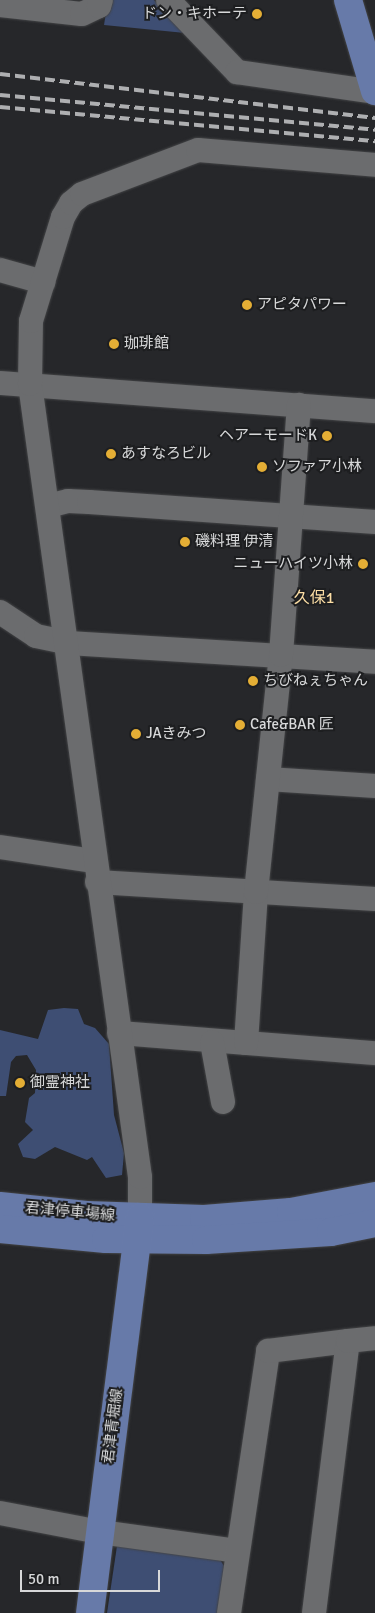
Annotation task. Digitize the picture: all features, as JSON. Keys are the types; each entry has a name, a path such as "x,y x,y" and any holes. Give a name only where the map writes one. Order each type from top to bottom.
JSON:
{"main road":[{"path":"348,0 375,91"},
{"path":"138,1228 252,1215 375,1196"},
{"name":"君津停車場線","path":"0,1206 86,1215 138,1228"},
{"path":"138,1228 273,1237 331,1232 375,1224"},
{"name":"君津停車場線","path":"0,1229 138,1228"},
{"name":"君津青堀線","path":"90,1613 138,1228"}],"street":[{"path":"0,5 82,14 98,6 101,0"},
{"path":"168,0 237,72 375,91"},
{"path":"138,1228 140,1177 95,871 68,642 30,384 28,336 63,217 71,203 82,194 183,154 198,150 375,166"},
{"path":"0,270 43,282"},
{"path":"0,383 375,411"},
{"path":"246,1043 256,892 281,655 299,405"},
{"path":"48,506 68,502 89,502 375,522"},
{"path":"0,612 36,636 68,642 375,662"},
{"path":"268,779 375,786"},
{"path":"0,847 95,871 256,892 375,899"},
{"path":"119,1033 212,1042 375,1053"},
{"path":"212,1042 222,1102"},
{"path":"230,1613 237,1551 268,1352 375,1338"},
{"path":"314,1613 348,1342"},
{"path":"0,1513 100,1532 237,1551"}],"shaded area":[{"path":"108,0 154,0 185,33 104,25"},
{"path":"78,1009 84,1024 95,1028 109,1044 114,1115 124,1153 122,1175 106,1178 92,1157 87,1160 55,1147 35,1159 23,1157 18,1144 33,1130 25,1122 29,1098 35,1093 36,1070 27,1055 16,1056 11,1062 6,1096 0,1096 0,1030 38,1039 48,1010"},
{"path":"117,1546 219,1558 224,1566 219,1613 107,1613"}],"railway":[{"path":"0,74 375,118"},
{"path":"0,95 375,130"},
{"path":"0,107 375,141"}],"place":[{"name":"ドン・キホーテ","path":"257,14"},
{"name":"アピタパワー","path":"247,305"},
{"name":"珈琲館","path":"114,344"},
{"name":"ヘアーモードK","path":"327,436"},
{"name":"あすなろビル","path":"111,454"},
{"name":"ソファア小林","path":"262,467"},
{"name":"磯料理 伊清","path":"185,542"},
{"name":"ニューハイツ小林","path":"363,564"},
{"name":"ちびねぇちゃん","path":"253,681"},
{"name":"Cafe&BAR 匠","path":"240,725"},
{"name":"JAきみつ","path":"136,734"},
{"name":"御霊神社","path":"20,1083"}],"district":[{"name":"久保1","path":"314,598"}]}
